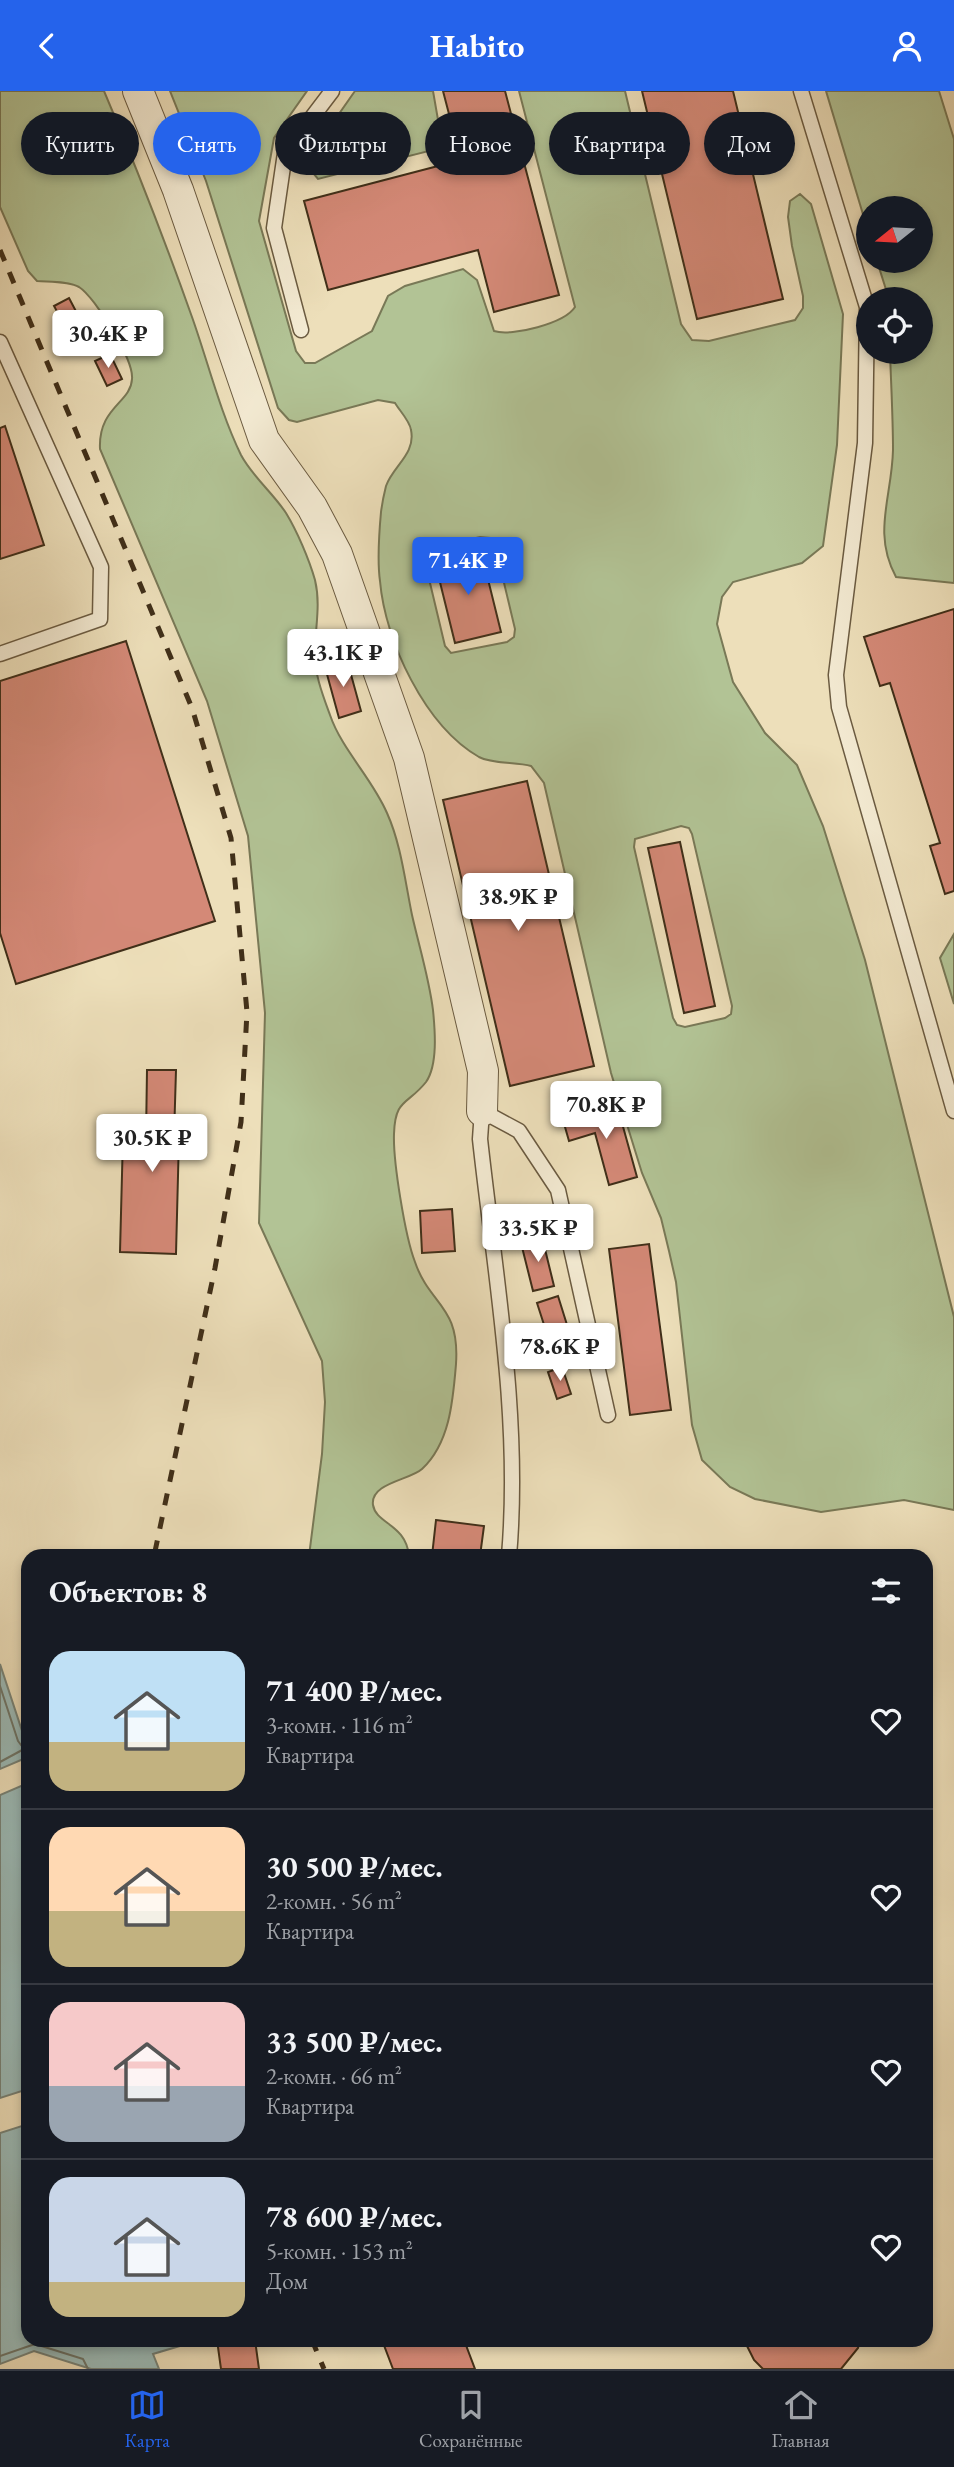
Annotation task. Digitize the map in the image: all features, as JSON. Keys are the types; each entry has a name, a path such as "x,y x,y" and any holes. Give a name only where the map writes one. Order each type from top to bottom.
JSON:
{"street":[{"path":"138,91 178,190 264,440 312,507 337,554 409,758 482,1071 482,1111"}],"lane":[{"path":"301,330 274,228 285,153 332,91"},
{"path":"801,91 867,307 865,443 835,675 839,707 954,1111"},
{"path":"0,341 102,567 100,619 0,654"},
{"path":"510,1549 512,1528 508,1397 480,1139 482,1111 519,1131 558,1190 608,1415"}],"green space":[{"path":"0,91 104,91 113,112 21,112 21,175 139,175 198,334 220,404 241,455 286,513 306,554 317,589 317,676 335,728 381,800 396,837 429,986 435,1037 434,1057 426,1082 404,1103 397,1114 394,1134 395,1162 411,1250 421,1277 449,1317 456,1344 456,1364 451,1406 439,1447 422,1469 384,1487 374,1498 375,1511 403,1537 408,1549 310,1549 322,1454 325,1402 322,1361 259,1223 265,1013 248,836 207,701 100,449 104,424 130,387 132,379 127,358 112,330 86,293 70,284 37,281 28,271 0,207"},
{"path":"170,91 307,91 292,112 275,112 275,137 259,221 296,351 305,363 315,363 372,331 388,296 405,286 463,269 477,280 494,331 513,332 538,327 561,318 575,307 535,153 535,112 524,112 519,91 625,91 630,112 549,112 549,175 645,175 681,324 692,340 709,341 795,320 803,308 803,296 788,217 790,201 800,194 811,204 843,314 837,445 823,546 802,563 733,582 722,597 717,624 733,682 765,733 797,765 823,826 865,960 954,1317 954,1510 904,1500 821,1512 755,1499 730,1487 702,1460 692,1425 676,1282 669,1251 661,1218 642,1173 611,1073 544,783 531,766 479,757 459,743 441,725 411,680 399,655 383,605 379,573 381,512 389,479 410,446 412,438 407,419 395,403 378,400 297,422 289,420 278,408 204,175 261,175 261,112 178,112","holes":["480,537 490,538 495,545 515,629 514,637 507,642 451,653 445,646 425,562 426,554 433,548","681,826 689,828 732,1006 731,1014 725,1018 685,1027 677,1025 673,1018 634,847 635,839"]},
{"path":"355,91 433,91 437,112 425,112 425,152 411,156 411,112 340,112"},
{"path":"826,91 939,91 954,139 954,583 896,577 889,561 884,530 893,450 890,364 933,364 933,287 885,287 881,273 933,273 933,196 858,196"},
{"path":"315,175 334,175 318,179"},
{"path":"954,934 954,1004 940,958"}],"water":[{"path":"0,1664 21,1728 21,1760 0,1769"},
{"path":"21,1786 21,2091 0,2098 0,1795"},
{"path":"21,2126 21,2347 176,2347 153,2354 159,2369 91,2369 34,2351 0,2364 0,2133"}],"building":[{"path":"443,91 505,91 511,112 448,112"},
{"path":"642,91 733,91 738,112 704,112 704,175 753,175 783,299 697,319 662,175 690,175 690,112 647,112"},
{"path":"425,169 425,175 527,175 559,295 494,312 478,250 328,290 304,201"},
{"path":"69,298 90,338 76,346 54,306"},
{"path":"110,354 122,379 107,386 95,361"},
{"path":"5,426 44,545 0,559 0,428"},
{"path":"481,551 501,632 455,643 435,562"},
{"path":"954,609 954,891 945,894 930,846 940,843 890,683 880,686 864,637"},
{"path":"126,641 215,921 16,984 0,933 0,681"},
{"path":"347,660 361,711 339,718 325,667"},
{"path":"527,781 594,1066 510,1086 443,800"},
{"path":"680,842 715,1006 684,1013 648,848"},
{"path":"147,1070 176,1070 174,1137 179,1137 176,1254 120,1252 123,1136 146,1137"},
{"path":"617,1105 637,1177 609,1185 595,1133 569,1141 563,1120"},
{"path":"452,1209 455,1251 422,1253 420,1211"},
{"path":"542,1237 554,1286 533,1291 521,1243"},
{"path":"649,1244 671,1410 630,1415 609,1249"},
{"path":"558,1296 568,1328 547,1334 537,1303"},
{"path":"562,1367 571,1394 557,1399 548,1372"},
{"path":"436,1520 484,1526 481,1549 433,1549"},
{"path":"218,2347 256,2347 259,2369 221,2369"},
{"path":"385,2347 467,2347 475,2369 393,2369"},
{"path":"748,2347 858,2347 841,2369 763,2369 754,2360"}],"railway":[{"path":"0,250 192,708 231,838 247,1012 241,1122 215,1268 155,1549"},
{"path":"315,2347 324,2369"}]}
